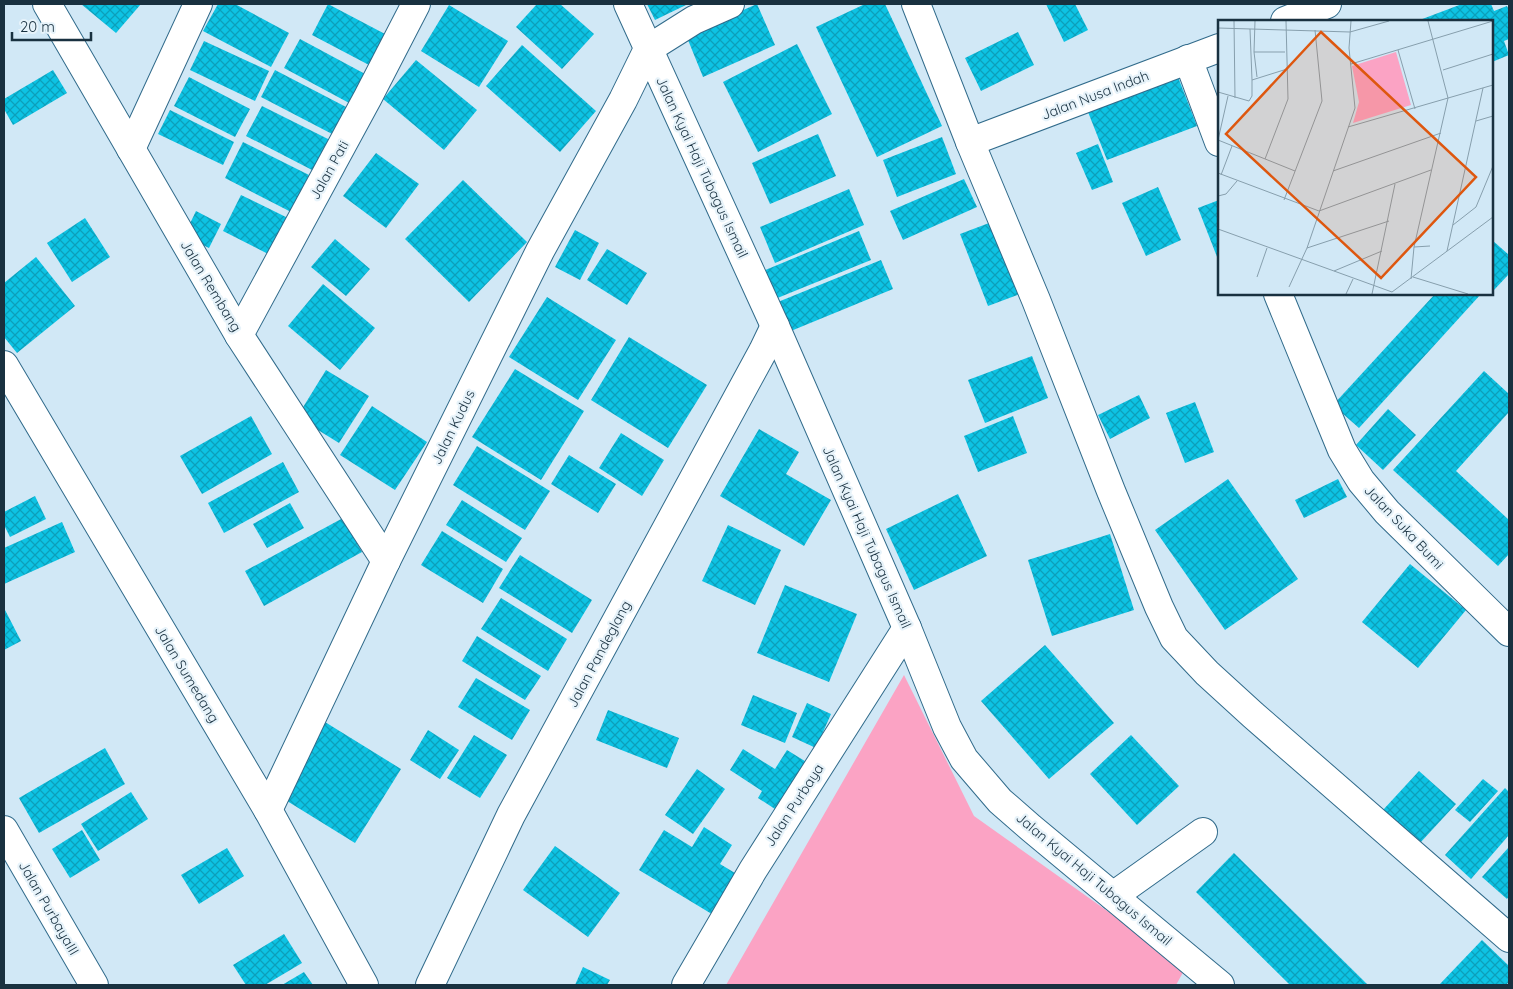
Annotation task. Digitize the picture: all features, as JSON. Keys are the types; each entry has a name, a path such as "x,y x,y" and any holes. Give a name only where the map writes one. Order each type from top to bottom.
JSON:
{"street":[{"name":"Jalan Rembang","path":"47,4 239,335 386,562"},
{"path":"131,149 198,4"},
{"name":"Jalan Pati","path":"239,335 368,97 416,4"},
{"name":"Jalan Kyai Haji Tubagus Ismail","path":"628,4 775,326 907,628 947,727 964,760 1000,801 1113,896 1207,981"},
{"path":"648,49 694,20 730,4"},
{"path":"916,4 970,142 1036,300 1152,589 1174,638 1207,673 1253,715 1509,938"},
{"path":"1287,20 1327,4"},
{"name":"Jalan Nusa Indah","path":"970,142 1218,48"},
{"name":"Jalan Kudus","path":"268,810 386,562 540,251 623,100 648,49"},
{"path":"1188,59 1218,139"},
{"name":"Jalan Suka Bumi","path":"1278,295 1342,450 1361,481 1387,512 1509,632"},
{"name":"Jalan Pandeglang","path":"430,985 511,815 764,351 775,326"},
{"name":"Jalan Sumedang","path":"4,365 268,810 364,985"},
{"name":"Jalan Purbaya","path":"686,985 753,870 907,628"},
{"name":"Jalan PurbayaIII","path":"4,830 94,985"},
{"path":"1113,896 1203,832"}],"shaded area":[{"path":"904,675 974,816 1186,967 1176,985 726,985"}],"building":[{"path":"81,4 141,4 116,33"},
{"path":"218,4 235,4 289,33 271,67 203,31"},
{"path":"328,4 385,34 369,65 312,35"},
{"path":"537,4 560,4 594,34 562,69 516,27"},
{"path":"647,4 688,4 655,20"},
{"path":"757,4 775,45 703,77 686,35"},
{"path":"865,4 885,4 942,126 877,157 816,27"},
{"path":"1046,4 1075,4 1088,30 1064,42"},
{"path":"1462,4 1491,4 1494,11 1507,6 1509,10 1509,39 1504,41 1509,55 1493,62 1493,20 1420,20"},
{"path":"449,5 508,41 479,87 421,51"},
{"path":"1018,32 1034,65 981,91 965,58"},
{"path":"300,39 367,75 351,104 284,68"},
{"path":"204,41 269,71 255,101 190,70"},
{"path":"797,44 832,114 758,152 723,82"},
{"path":"522,45 596,111 560,152 486,86"},
{"path":"416,60 477,110 444,150 383,99"},
{"path":"53,70 67,93 13,125 4,109 4,99"},
{"path":"275,70 348,108 334,135 261,97"},
{"path":"189,77 250,109 235,137 174,106"},
{"path":"1178,77 1197,126 1107,160 1088,112"},
{"path":"262,106 330,140 314,171 246,136"},
{"path":"170,110 234,142 223,165 158,134"},
{"path":"818,134 836,176 770,204 752,163"},
{"path":"942,137 956,174 897,197 883,160"},
{"path":"243,142 309,175 291,212 225,178"},
{"path":"1098,144 1113,182 1092,190 1076,153"},
{"path":"376,153 419,184 386,228 343,196"},
{"path":"964,179 977,207 903,240 890,211"},
{"path":"463,180 527,242 469,302 405,239"},
{"path":"1158,187 1181,240 1146,256 1122,203"},
{"path":"849,189 864,225 775,263 760,227"},
{"path":"241,195 292,220 274,257 223,231"},
{"path":"1218,200 1218,259 1198,208"},
{"path":"196,211 221,224 209,248 184,236"},
{"path":"85,218 110,257 72,282 47,243"},
{"path":"997,220 1025,292 988,306 960,234"},
{"path":"575,230 599,243 580,280 555,267"},
{"path":"859,231 871,260 775,299 763,271"},
{"path":"335,239 370,269 346,296 311,267"},
{"path":"1493,241 1509,255 1509,274 1494,290"},
{"path":"607,249 647,273 627,305 587,280"},
{"path":"36,257 75,306 17,353 4,337 4,283"},
{"path":"881,260 893,289 786,333 773,304"},
{"path":"323,284 375,328 340,370 288,326"},
{"path":"1434,295 1480,295 1359,428 1333,405"},
{"path":"547,297 616,340 578,400 509,357"},
{"path":"629,337 707,385 668,448 591,400"},
{"path":"1032,356 1048,398 985,423 968,380"},
{"path":"515,369 584,411 541,480 472,437"},
{"path":"326,370 369,396 339,443 297,417"},
{"path":"1484,371 1509,394 1509,412 1456,471 1509,520 1509,554 1498,566 1393,470"},
{"path":"1139,395 1150,418 1110,439 1098,415"},
{"path":"1195,402 1214,452 1185,463 1166,413"},
{"path":"372,406 427,442 395,490 340,455"},
{"path":"1388,409 1416,435 1383,470 1356,445"},
{"path":"251,416 272,454 202,494 180,456"},
{"path":"1013,416 1027,453 978,472 964,436"},
{"path":"759,429 799,452 786,474 831,500 804,546 720,496"},
{"path":"621,433 664,460 642,496 599,468"},
{"path":"477,446 550,491 525,530 453,485"},
{"path":"569,455 616,484 598,513 551,484"},
{"path":"283,462 299,492 224,533 208,503"},
{"path":"1228,479 1298,579 1225,630 1155,530"},
{"path":"1338,479 1347,497 1304,518 1295,500"},
{"path":"958,494 987,556 914,590 886,529"},
{"path":"35,496 46,519 10,537 4,525 4,512"},
{"path":"462,500 522,538 506,562 446,525"},
{"path":"290,503 304,528 267,548 253,524"},
{"path":"343,518 362,552 264,606 245,571"},
{"path":"62,522 75,552 4,584 4,548"},
{"path":"728,525 781,550 755,605 702,581"},
{"path":"442,531 503,569 483,603 421,565"},
{"path":"1110,534 1134,610 1052,636 1028,560"},
{"path":"520,555 592,600 572,633 499,588"},
{"path":"1410,564 1466,610 1418,668 1362,622"},
{"path":"785,585 857,614 829,682 757,653"},
{"path":"501,598 567,639 548,671 481,629"},
{"path":"4,608 21,641 4,650"},
{"path":"477,636 541,676 525,700 462,661"},
{"path":"1045,645 1114,723 1049,779 981,701"},
{"path":"476,678 530,710 512,740 458,707"},
{"path":"753,695 797,713 785,743 741,725"},
{"path":"807,703 831,714 816,748 792,737"},
{"path":"608,710 679,738 667,768 596,740"},
{"path":"325,722 401,769 355,843 279,796"},
{"path":"428,730 459,750 440,779 410,760"},
{"path":"474,735 507,755 480,798 447,778"},
{"path":"1131,735 1179,786 1137,825 1090,774"},
{"path":"105,748 125,784 39,833 19,798"},
{"path":"743,749 775,769 787,750 808,763 778,811 758,798 762,791 730,770"},
{"path":"697,769 725,789 693,834 665,815"},
{"path":"1419,771 1456,804 1420,843 1383,810"},
{"path":"1483,779 1498,791 1470,822 1455,810"},
{"path":"1505,788 1509,792 1509,835 1471,879 1445,855"},
{"path":"131,792 148,819 98,851 81,824"},
{"path":"704,827 732,845 720,864 745,879 720,919 639,870 664,830 692,847"},
{"path":"82,830 100,860 70,878 52,849"},
{"path":"555,846 620,893 588,937 523,890"},
{"path":"1509,847 1509,896 1507,899 1482,877"},
{"path":"227,848 244,876 199,904 181,875"},
{"path":"1234,853 1368,985 1290,985 1196,892"},
{"path":"284,934 302,963 265,985 246,985 233,965"},
{"path":"1482,940 1509,966 1509,982 1506,985 1439,985"},
{"path":"583,967 610,980 607,985 575,985"},
{"path":"304,972 313,985 282,985"}]}
